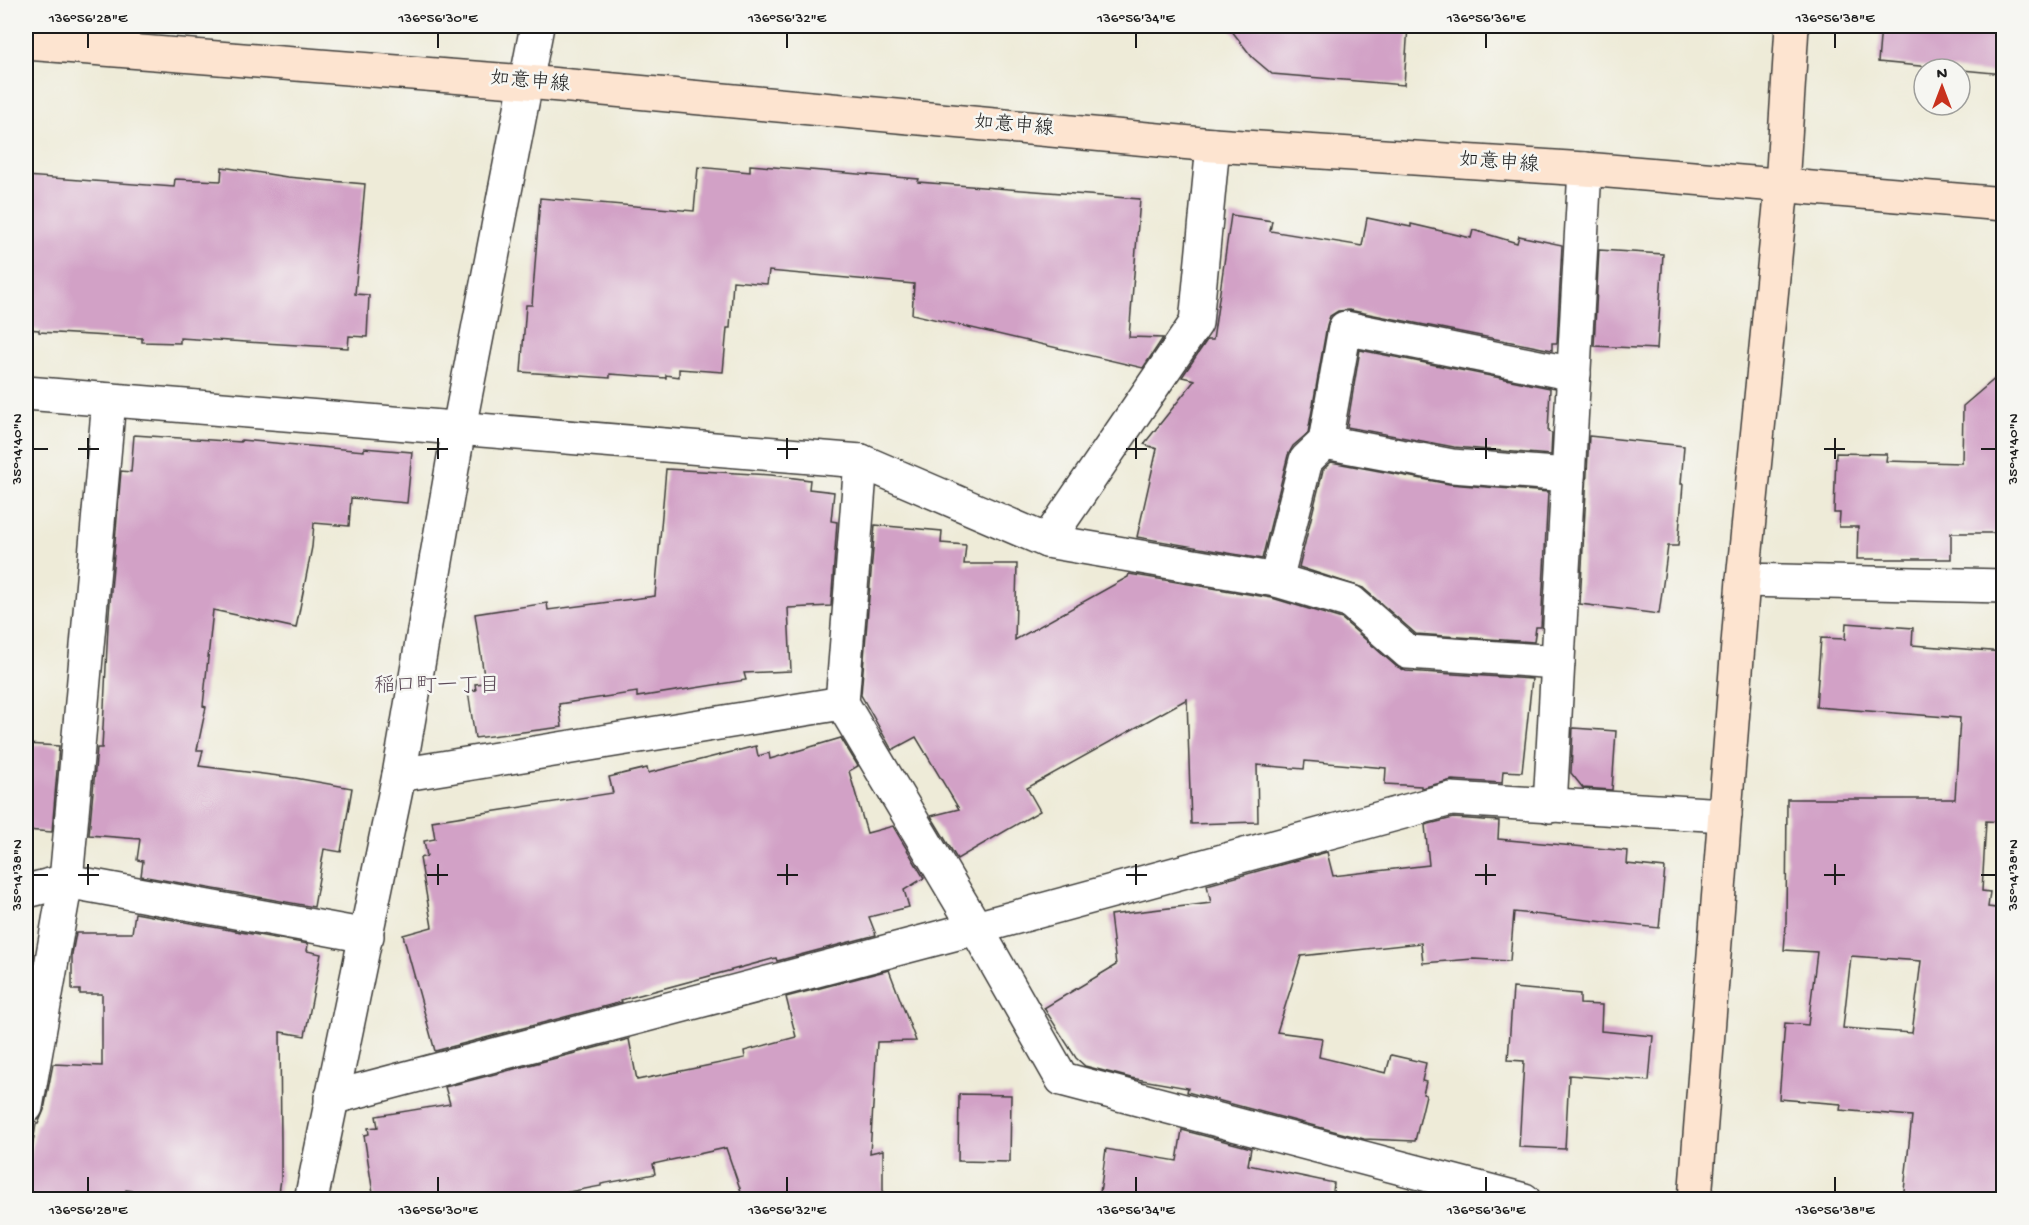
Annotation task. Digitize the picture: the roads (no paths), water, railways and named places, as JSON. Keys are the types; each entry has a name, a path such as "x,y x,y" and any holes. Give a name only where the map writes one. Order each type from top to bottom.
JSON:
{"street":[{"path":"311,1200 399,775 459,428 537,26"},
{"path":"1695,1200 1743,580 1782,186 1792,26"},
{"name":"如意申線","path":"26,43 527,82 1213,145 1585,169 2004,204"},
{"path":"1047,541 1196,323 1213,145"},
{"path":"1550,806 1585,169"},
{"path":"1276,580 1306,460 1325,442 1345,328 1574,374"},
{"path":"26,393 861,461 1047,541 1276,580 1351,602 1407,652 1558,662"},
{"path":"26,1107 29,1072 66,881 109,400"},
{"path":"1325,442 1452,466 1569,475"},
{"path":"861,461 842,703 976,928 1062,1079 1524,1200"},
{"path":"1743,580 2004,586"},
{"path":"399,775 842,703"},
{"path":"331,1098 976,928 1451,799 1725,815"},
{"path":"26,889 31,890 66,881 367,936"}],"district":[{"name":"稲口町一丁目","path":"437,687"}]}
